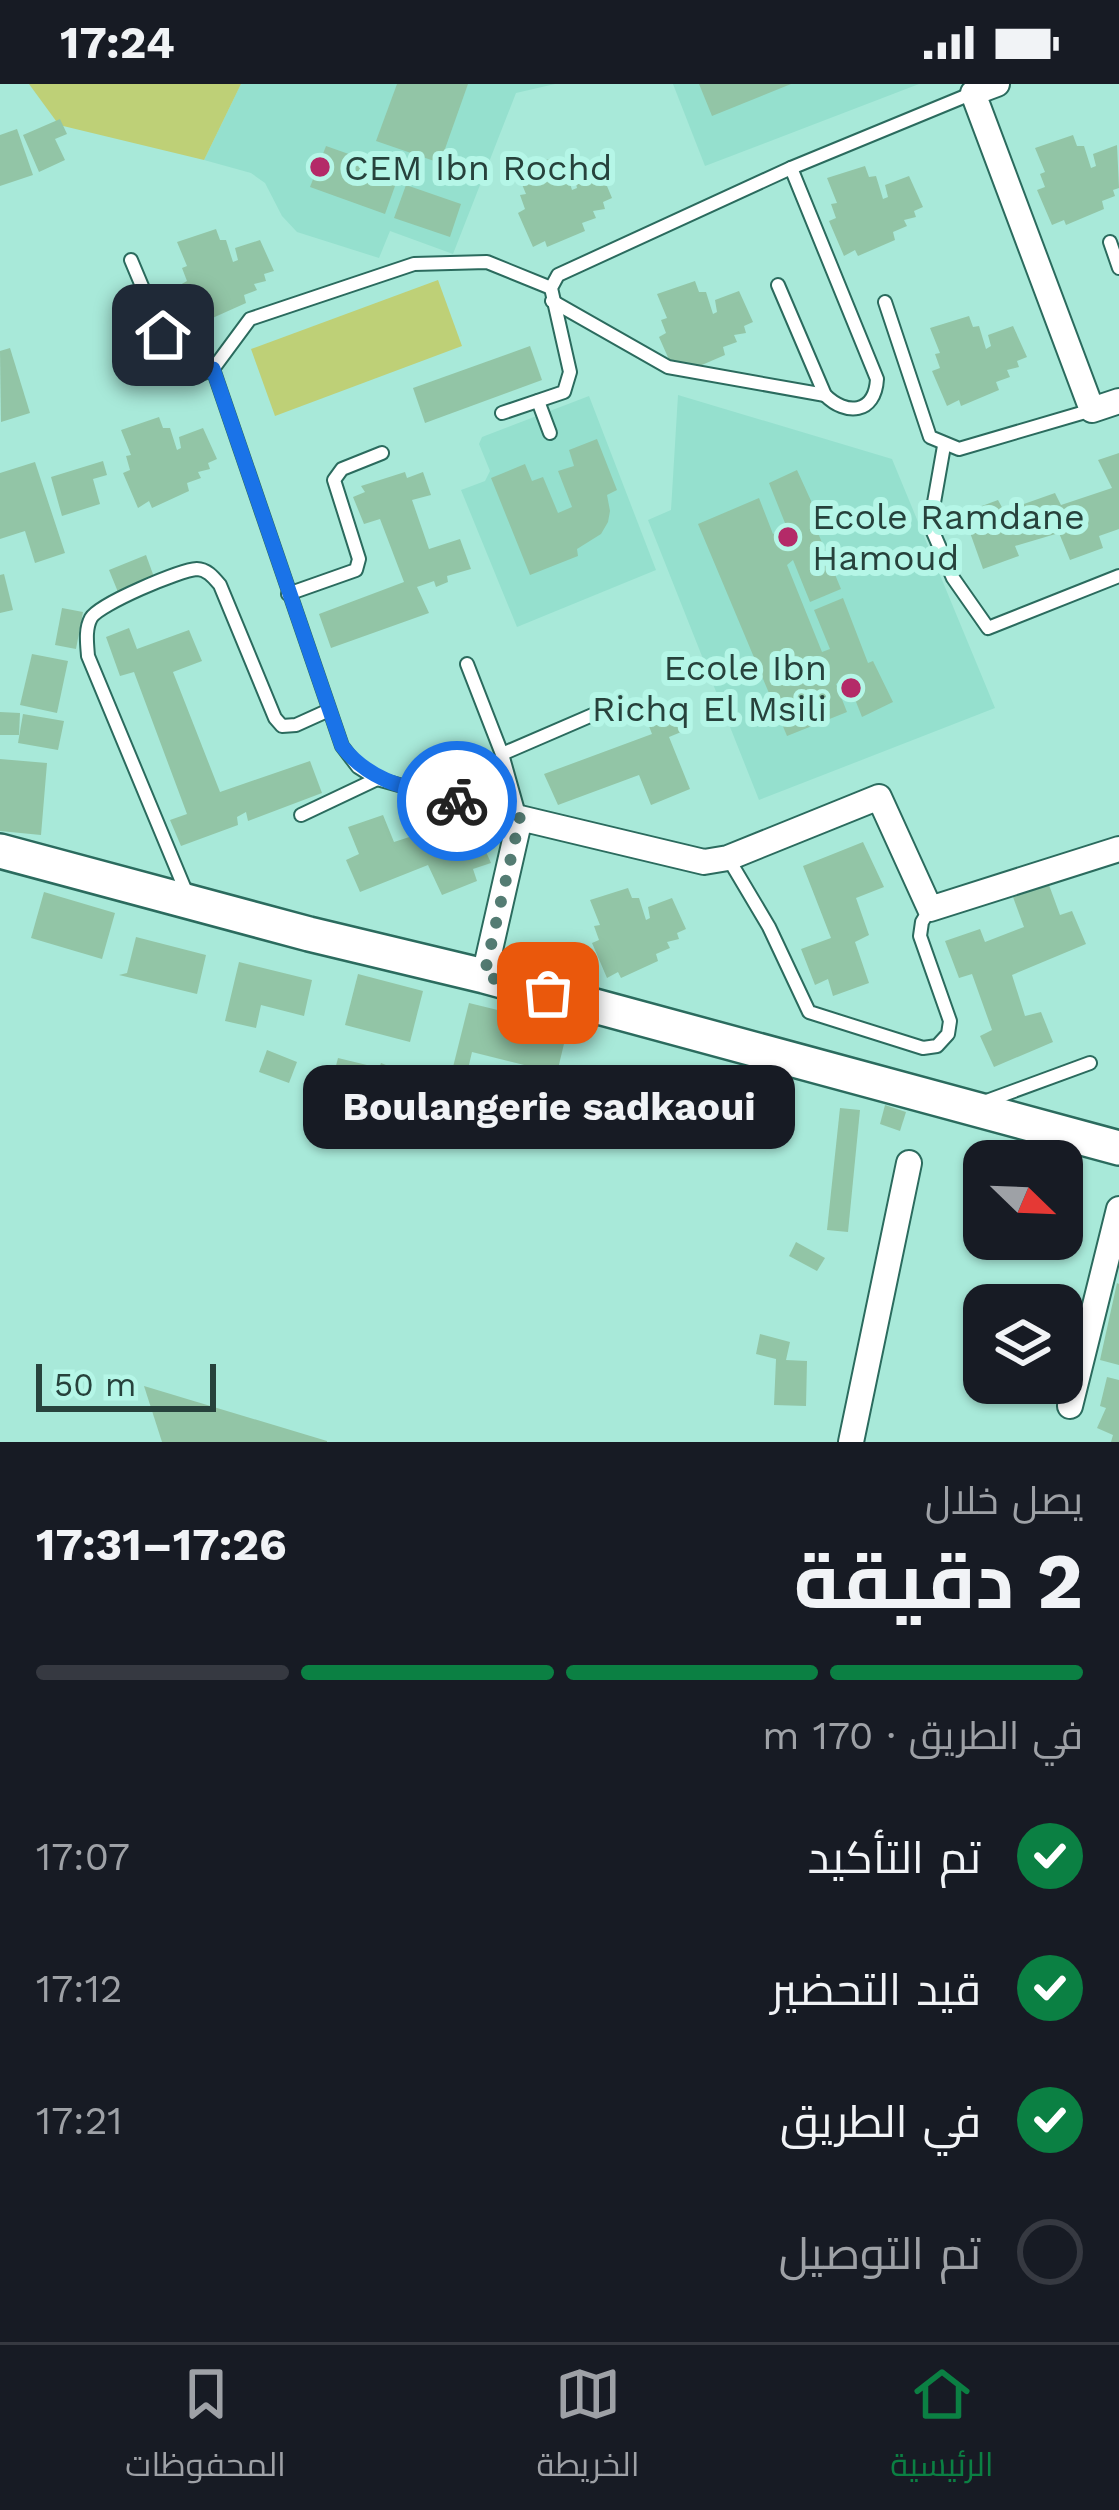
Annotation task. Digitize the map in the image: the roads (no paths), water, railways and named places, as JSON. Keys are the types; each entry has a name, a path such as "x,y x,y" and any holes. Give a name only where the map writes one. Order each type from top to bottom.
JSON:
{"street":[{"path":"985,88 1092,410 1119,401"},
{"path":"484,976 520,818 704,862 728,858 879,797 930,909 1119,849"},
{"path":"0,851 1119,1148"},
{"path":"851,1442 909,1162"},
{"path":"1070,1406 1119,1209"}],"lane":[{"path":"502,412 565,392 570,372 551,294 557,275 791,168 985,88"},
{"path":"778,285 824,395 837,407 853,411 867,406 877,392 877,379 791,168"},
{"path":"1110,242 1119,268"},
{"path":"131,260 178,372 191,378 213,369 250,319 414,264 487,262 551,294 668,367 824,395"},
{"path":"885,302 930,437 944,446 959,449 1092,410"},
{"path":"213,369 342,746 358,766 377,778 520,818"},
{"path":"538,401 550,433"},
{"path":"944,446 930,525 952,578 988,628 1119,576"},
{"path":"288,594 356,570 359,559 334,480 342,470 382,453"},
{"path":"190,902 88,656 92,615 105,604 196,569 212,574 274,718 282,726 296,725 328,711"},
{"path":"467,664 502,754 520,818"},
{"path":"502,754 598,712"},
{"path":"301,815 377,778"},
{"path":"728,858 770,927 809,1012 923,1048 938,1046 948,1034 950,1021 920,936 930,909"},
{"path":"970,1107 1090,1063"}],"place":[{"name":"CEM Ibn Rochd","path":"320,167"},
{"name":"Ecole Ramdane Hamoud","path":"788,537"},
{"name":"Ecole Ibn Richq El Msili","path":"851,688"},
{"name":"Boulangerie sadkaoui","path":"548,993"}]}
